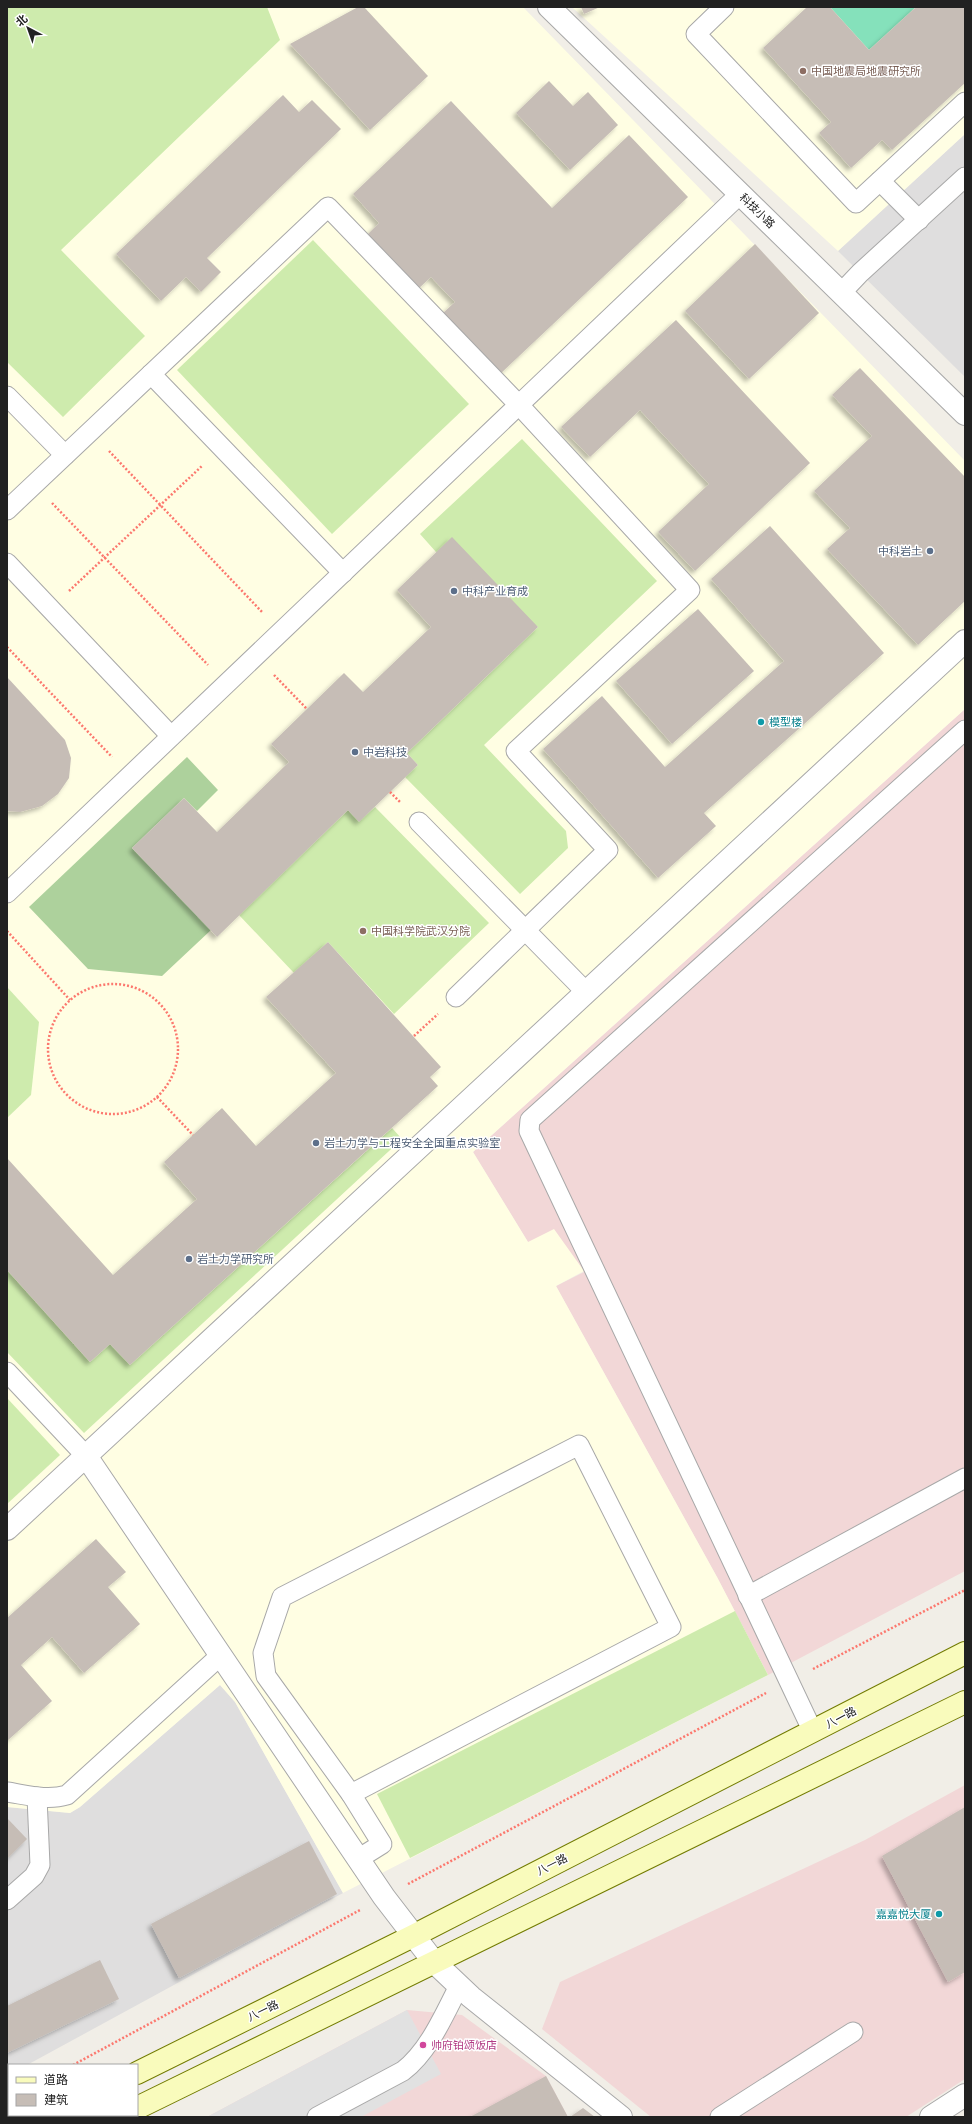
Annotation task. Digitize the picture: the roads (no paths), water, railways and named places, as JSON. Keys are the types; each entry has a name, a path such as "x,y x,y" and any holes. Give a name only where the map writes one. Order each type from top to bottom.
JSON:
{"main road":[{"name":"八一路","path":"138,2073 413,1936 813,1732 965,1652"},
{"path":"138,2108 965,1702"}],"street":[{"name":"科技小路","path":"549,7 965,414"},
{"path":"7,1529 965,641"},
{"path":"86,1456 384,1897 434,1962 459,1986 621,2117"},
{"path":"931,2117 965,2095"}],"lane":[{"path":"724,7 696,34 856,203 965,102"},
{"path":"841,293 860,273 965,177"},
{"path":"880,181 919,220"},
{"path":"7,893 740,194"},
{"path":"7,510 328,207 519,405 690,590 516,751 608,850 456,997"},
{"path":"151,374 342,573"},
{"path":"7,396 65,455"},
{"path":"7,563 171,736"},
{"path":"813,1732 529,1131 530,1120 965,730"},
{"path":"419,822 586,992"},
{"path":"7,1372 86,1456"},
{"path":"351,1794 671,1627 579,1445 282,1597 263,1653 266,1676 351,1794 382,1844 358,1859"},
{"path":"748,1596 965,1478"},
{"path":"7,1792 37,1797 57,1798 66,1794 221,1656"},
{"path":"7,1900 34,1876 40,1865 37,1797"},
{"path":"317,2117 403,2071 415,2062 437,2028 459,1986"},
{"path":"720,2117 853,2032"}],"place":[{"name":"中国地震局地震研究所","path":"803,71"},
{"name":"中科岩土","path":"930,551"},
{"name":"中科产业育成","path":"454,591"},
{"name":"模型楼","path":"761,722"},
{"name":"中岩科技","path":"355,752"},
{"name":"中国科学院武汉分院","path":"363,931"},
{"name":"岩土力学与工程安全全国重点实验室","path":"316,1143"},
{"name":"岩土力学研究所","path":"189,1259"},
{"name":"嘉嘉悦大厦","path":"939,1914"},
{"name":"帅府铂颂饭店","path":"423,2045"}]}
